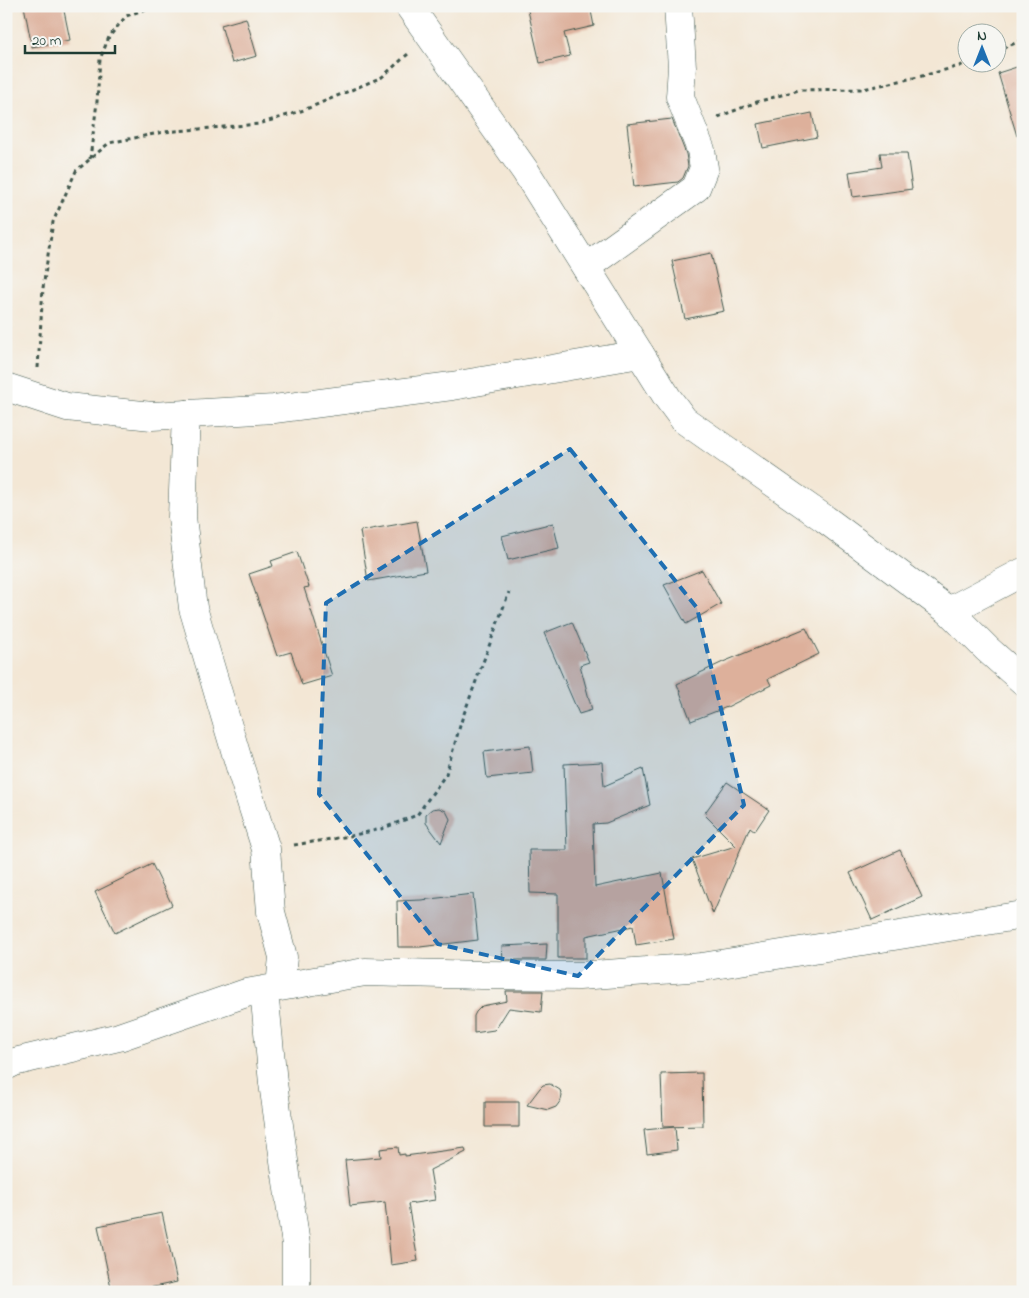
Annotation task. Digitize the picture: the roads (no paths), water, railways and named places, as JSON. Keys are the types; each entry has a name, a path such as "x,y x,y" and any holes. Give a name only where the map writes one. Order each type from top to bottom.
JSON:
{"street":[{"path":"409,6 526,172 667,397 684,420 826,519 949,611 1023,681"},
{"path":"586,267 696,188 704,168 701,150 680,97 682,67 678,6"},
{"path":"6,387 68,407 152,416 274,409 452,386 640,354"},
{"path":"186,414 182,517 193,608 266,849 271,912 283,957 272,988 273,1083 296,1245 296,1292"},
{"path":"949,611 1023,572"},
{"path":"6,1066 14,1062 119,1037 246,993 365,972 482,976 579,976 702,967 1023,915"}]}
